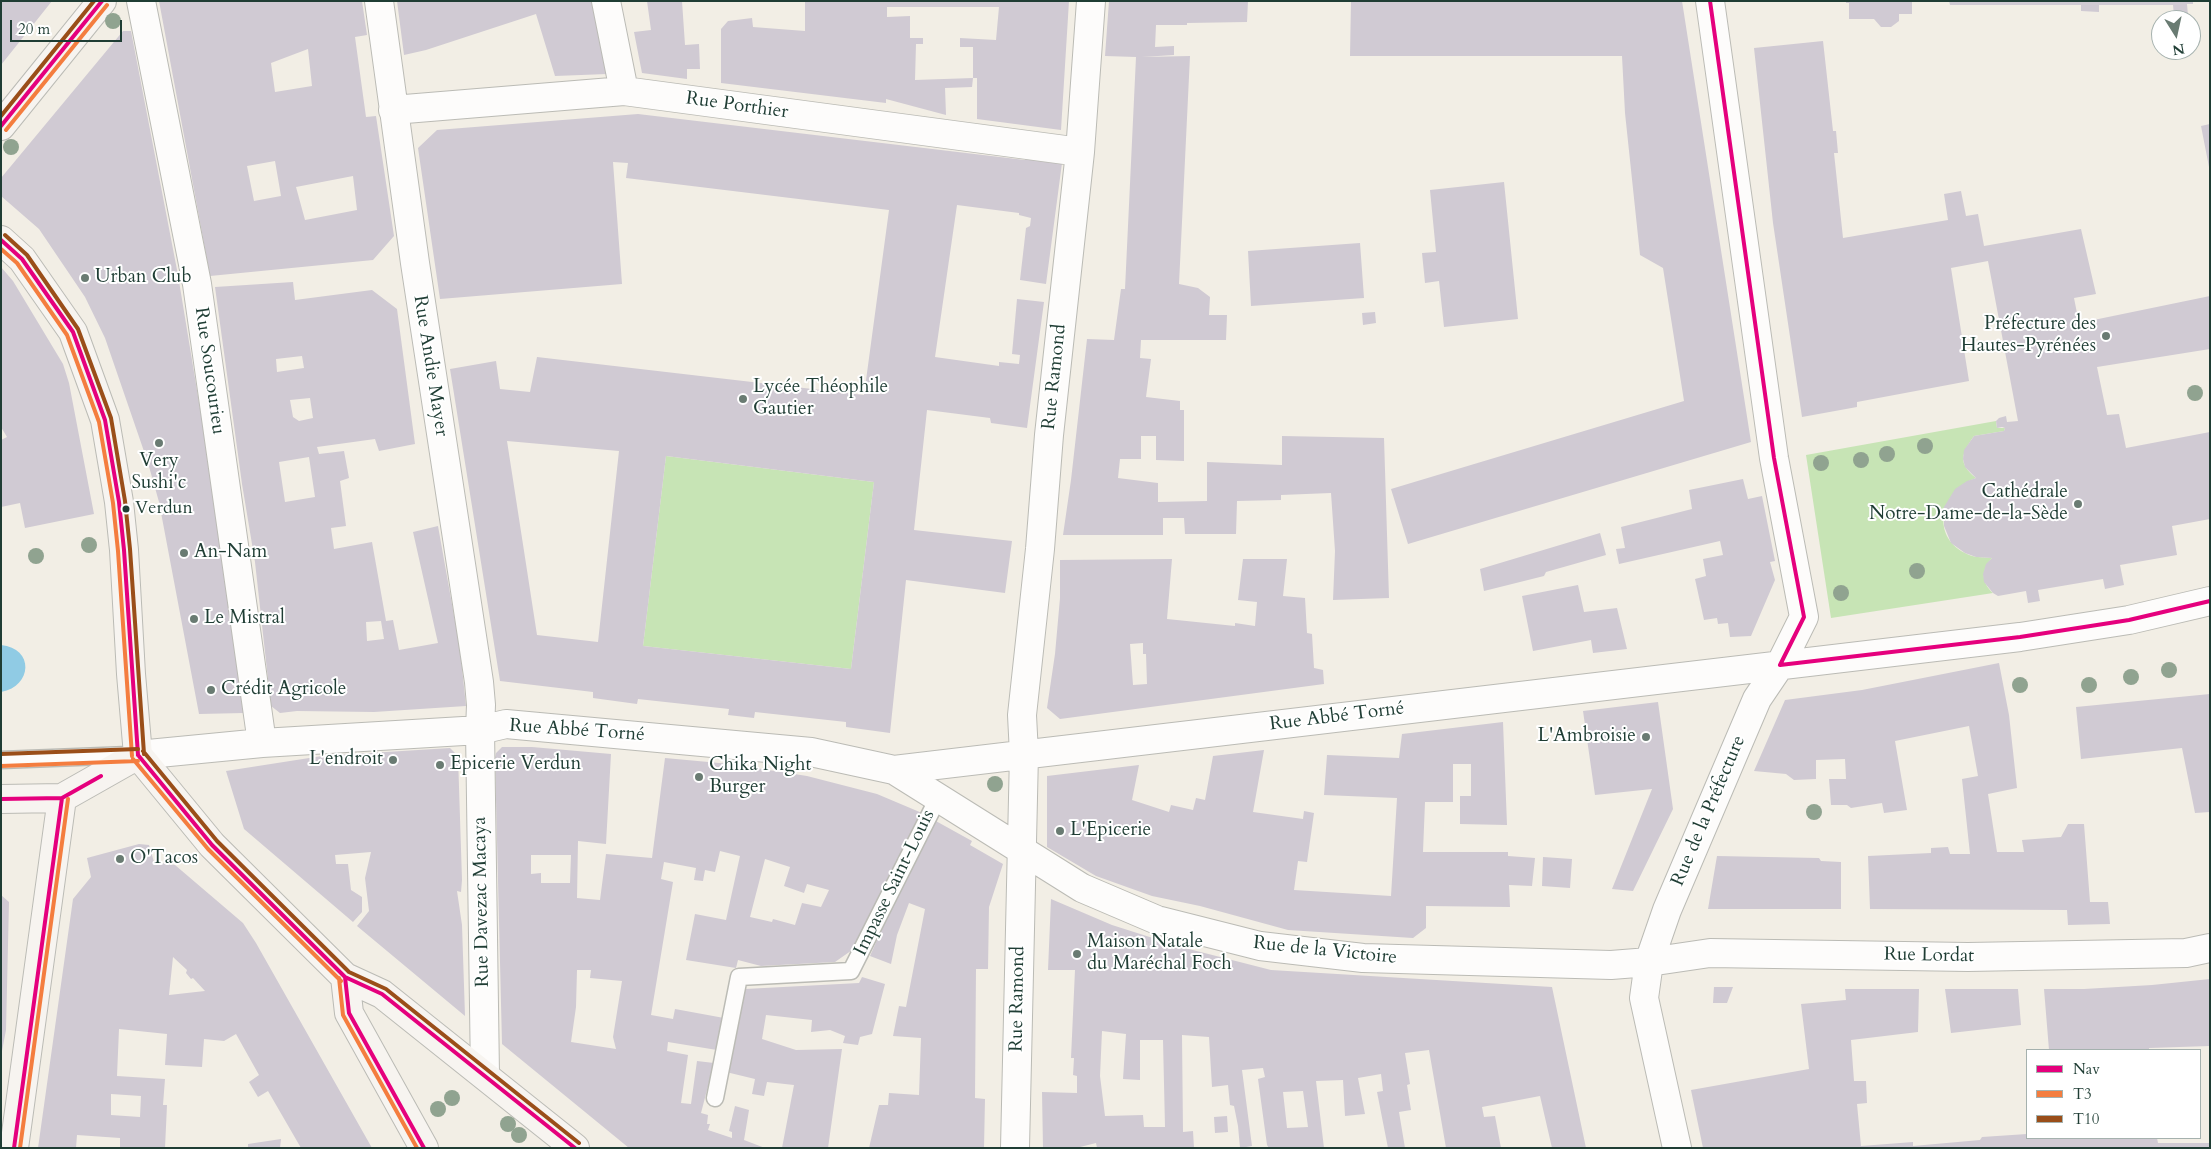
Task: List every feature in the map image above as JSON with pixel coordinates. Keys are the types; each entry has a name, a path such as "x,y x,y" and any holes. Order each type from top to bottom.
{"main road":[{"path":"1,126 102,1"},
{"path":"1,240 22,259 74,332 105,420 119,502 124,550 130,674 138,755 212,845 345,977 382,994 575,1148"},
{"path":"1,799 62,798 138,755"},
{"path":"14,1148 62,798"},
{"path":"345,977 349,1013 424,1148"}],"street":[{"name":"Rue Soucourieu","path":"141,1 197,284 262,743"},
{"name":"Rue Andie Mayer","path":"378,1 479,682 481,705 480,730"},
{"path":"606,1 624,91"},
{"name":"Rue Ramond","path":"1015,1148 1020,850 1024,754 1022,715 1040,549 1049,435 1080,152 1091,1"},
{"name":"Rue de la Préfecture","path":"1677,1148 1644,998 1649,962 1667,910 1757,699 1780,665 1804,617 1774,458 1710,1"},
{"name":"Rue Porthier","path":"393,110 624,91 1080,152"},
{"name":"Rue Abbé Torné","path":"138,755 262,743 480,730 506,724 679,738 811,752 894,770 2020,637 2129,620 2210,601"},
{"name":"Rue Davezac Macaya","path":"480,730 485,1075"},
{"name":"Rue Abbé Torné","path":"894,770 1020,850"},
{"name":"Rue de la Victoire","path":"1020,850 1082,888 1157,920 1260,946 1363,958 1602,965 1649,962"},
{"name":"Rue Lordat","path":"1649,962 1710,953 1968,957 2186,952 2210,948"}],"lane":[{"path":"1,760 138,755"},
{"name":"Impasse Saint-Louis","path":"715,1098 739,977 851,971 938,798"}],"green space":[{"path":"1996,421 1997,428 2005,428 2004,431 1974,436 1964,453 1963,458 1966,468 1976,478 1964,484 1955,492 1948,502 1944,513 1947,535 1954,545 1968,555 1992,558 1984,571 1984,576 1986,585 1993,593 1831,618 1806,455"},
{"path":"666,456 874,482 851,669 643,646"}],"water":[{"path":"1,645 12,648 19,653 24,660 25,667 24,675 19,683 1,692"}],"building":[{"path":"1,1 52,1 1,65"},
{"path":"159,1 362,1 367,35 355,37 366,117 376,116 394,236 373,260 210,276","holes":["308,49 312,86 275,92 271,63","275,161 281,196 254,201 247,166","353,176 357,210 305,220 296,187"]},
{"path":"397,1 592,1 607,74 555,76 536,14 426,50 404,55"},
{"path":"647,1 682,1 685,45 699,44 700,69 687,69 687,79 642,73 634,32 651,30"},
{"path":"805,1 1069,1 1061,130 977,119 977,78 973,78 972,87 945,88 946,115 886,99 886,103 721,83 721,29 728,21 752,18 753,27 805,31","holes":["887,7 999,7 996,40 960,38 960,47 973,47 973,78 915,80 916,44 923,44 923,38 910,38 910,16 887,17"]},
{"path":"1109,1 1248,1 1247,22 1156,25 1155,47 1174,46 1174,55 1142,57 1190,56 1179,284 1198,288 1210,297 1209,315 1227,315 1226,340 1141,340 1140,358 1151,359 1146,397 1180,401 1180,410 1184,410 1184,461 1156,460 1156,436 1141,436 1141,459 1120,459 1118,478 1158,483 1158,502 1207,501 1207,462 1282,465 1282,436 1384,438 1389,598 1333,600 1335,551 1331,493 1281,495 1281,500 1237,501 1236,534 1185,534 1184,518 1163,518 1163,535 1063,535 1087,339 1114,340 1121,289 1125,289 1136,57 1105,56"},
{"path":"1351,1 1682,1 1751,442 1408,544 1391,489 1684,401 1663,268 1640,255 1625,113 1622,56 1350,56"},
{"path":"1846,1 1912,1 1912,14 1899,14 1899,21 1891,27 1881,27 1874,19 1849,19 1849,3 1846,3"},
{"path":"1949,1 2193,1 2193,4 2187,4 2188,10 2173,10 2173,5 2099,5 2099,12 2081,11 2081,5 1950,5"},
{"path":"123,31 131,31 178,275 207,451 244,713 199,714 159,502 148,463 105,338 85,297 39,229 1,196 1,178"},
{"path":"1823,41 1833,131 1836,131 1838,153 1834,153 1843,238 1948,220 1944,194 1961,191 1966,216 1978,214 1984,246 2081,229 2096,294 2074,298 2079,323 2210,296 2210,349 2097,367 2107,415 2119,414 2126,448 2210,432 2210,519 2172,526 2177,555 2120,565 2124,585 2105,589 2103,579 2038,590 2040,601 2028,603 2026,591 1998,596 1993,593 1984,582 1983,574 1986,564 1992,558 1976,557 1965,553 1951,543 1944,526 1944,507 1955,489 1967,481 1976,478 1965,467 1963,459 1964,450 1974,436 2004,431 2005,428 1997,428 1996,421 1999,418 2006,416 2007,422 2018,421 1988,261 1951,268 1969,381 1857,402 1857,407 1802,417 1773,223 1754,48"},
{"path":"638,114 1062,163 1046,284 1020,280 1026,228 1030,226 1031,218 1019,215 1019,213 957,205 935,357 999,366 999,362 1019,364 1020,355 1012,354 1017,299 1044,302 1027,428 991,423 990,418 927,410 914,530 1012,541 1005,593 906,580 890,733 846,727 846,722 755,712 754,718 728,715 729,709 638,699 637,704 593,698 593,692 500,681 450,369 496,361 500,389 530,392 537,357 864,395 889,210 626,178 628,163 613,162 622,284 440,299 418,148 437,130","holes":["507,441 619,451 598,642 537,635","666,456 874,482 851,669 643,646"]},
{"path":"2210,124 2210,167 2209,167 2201,126"},
{"path":"1504,182 1518,319 1444,327 1439,281 1425,283 1422,253 1436,252 1430,190"},
{"path":"1360,243 1364,298 1251,306 1248,251"},
{"path":"1,267 13,281 63,364 69,383 94,514 25,528 20,503 1,507 1,440 7,437 1,427"},
{"path":"293,282 295,300 372,290 397,309 415,444 379,451 375,439 317,447 319,454 344,451 349,478 340,481 346,526 331,528 334,549 372,542 386,621 393,620 399,650 438,643 413,532 438,526 460,649 466,706 374,712 297,711 280,713 271,706 255,562 242,484 215,287","holes":["302,356 304,368 277,372 276,359","310,398 313,418 299,421 293,417 290,400","309,457 315,497 285,502 279,462","381,621 384,639 367,641 366,622"]},
{"path":"1375,312 1376,323 1363,325 1362,313"},
{"path":"1743,479 1748,499 1762,496 1775,561 1770,562 1775,580 1751,636 1730,637 1728,623 1718,624 1717,618 1704,620 1695,579 1706,576 1703,559 1723,555 1720,541 1619,564 1616,549 1625,548 1621,527 1692,509 1689,490"},
{"path":"1600,533 1606,555 1546,572 1544,576 1484,591 1480,569"},
{"path":"1172,559 1167,619 1235,626 1235,623 1255,626 1257,602 1238,600 1243,559 1287,559 1283,596 1305,598 1307,633 1312,634 1314,668 1323,670 1324,684 1060,719 1047,708 1055,654 1060,598 1060,560","holes":["1143,643 1143,654 1146,654 1147,684 1133,685 1130,644"]},
{"path":"1578,585 1584,612 1617,608 1627,649 1593,653 1591,640 1533,651 1522,596"},
{"path":"1999,663 2009,715 2017,788 1988,794 1997,852 2024,852 2022,840 2061,837 2068,824 2084,824 2090,902 2108,902 2110,924 2068,925 2067,910 1870,909 1868,856 1931,853 1931,848 1948,847 1950,854 1970,854 1962,779 1978,776 1969,726 1895,741 1907,810 1884,813 1882,803 1851,808 1847,805 1831,805 1829,779 1846,779 1845,759 1816,760 1816,779 1794,780 1786,774 1754,771 1785,700 1862,690"},
{"path":"2210,694 2210,812 2195,813 2182,748 2081,759 2076,707"},
{"path":"1658,702 1673,809 1633,891 1612,889 1652,789 1595,795 1583,711"},
{"path":"1503,722 1507,825 1460,824 1460,796 1471,796 1471,764 1453,764 1453,802 1425,802 1423,852 1508,852 1508,856 1535,858 1532,886 1509,885 1510,907 1426,906 1426,928 1413,938 1288,930 1200,906 1152,896 1096,876 1047,847 1047,776 1139,765 1132,800 1169,812 1171,805 1193,810 1196,798 1205,800 1213,756 1264,750 1253,812 1303,819 1304,811 1314,813 1307,862 1298,861 1294,890 1391,896 1397,798 1324,795 1327,755 1399,758 1402,734"},
{"path":"502,747 532,747 611,754 606,844 578,841 577,898 600,900 606,854 652,858 665,758 730,764 807,776 877,794 922,813 855,948 835,962 761,966 738,960 736,968 686,960 695,914 726,920 740,856 720,851 715,872 705,870 703,881 694,880 696,868 664,862 661,879 673,882 651,1015 673,1019 675,1009 724,1018 717,1050 668,1042 667,1051 688,1055 681,1103 691,1104 697,1061 714,1063 701,1113 708,1115 707,1124 710,1124 708,1130 732,1138 732,1132 729,1131 735,1106 749,1110 744,1140 765,1148 629,1148 502,1044 496,753","holes":["531,855 571,855 570,883 541,883 541,873 531,874","765,859 790,867 784,886 804,893 807,884 829,890 821,907 802,903 795,925 773,919 772,922 750,917","577,970 591,970 590,978 622,981 613,1037 616,1049 571,1042 576,1007"]},
{"path":"450,748 458,756 462,880 461,892 457,891 462,925 465,1016 357,926 369,911 365,878 371,852 335,855 336,864 348,864 351,890 362,897 362,912 353,922 244,829 226,771 322,756"},
{"path":"934,820 972,841 970,845 1003,864 989,907 988,969 976,969 975,1098 985,1099 984,1148 869,1148 879,1105 888,1105 889,1093 919,1095 921,1038 893,1036 899,1006 906,1007 925,909 909,903 897,935 891,964 870,956"},
{"path":"139,844 149,845 154,862 175,865 243,923 372,1148 301,1148 268,1091 258,1097 249,1082 259,1075 236,1034 224,1041 204,1039 202,1067 165,1065 167,1034 119,1029 117,1076 165,1079 163,1105 167,1105 165,1148 120,1148 120,1138 77,1135 76,1148 38,1148 73,899 91,877 87,858","holes":["173,957 187,970 186,973 191,979 193,978 205,991 169,995","111,1094 141,1096 140,1117 111,1115"]},
{"path":"1717,856 1819,858 1821,861 1841,862 1841,909 1708,909"},
{"path":"1543,857 1572,859 1570,888 1542,886"},
{"path":"1,895 9,902 6,1030 2,1051"},
{"path":"1051,899 1112,925 1181,947 1271,970 1552,987 1586,1148 1552,1148 1540,1096 1482,1107 1484,1117 1495,1116 1501,1148 1446,1148 1429,1050 1405,1053 1410,1084 1407,1085 1411,1110 1399,1112 1405,1148 1388,1148 1377,1092 1383,1091 1381,1074 1358,1078 1365,1114 1345,1116 1343,1080 1316,1081 1324,1148 1269,1148 1267,1145 1258,1079 1265,1077 1263,1068 1242,1070 1252,1146 1240,1148 1238,1126 1234,1106 1230,1105 1228,1085 1212,1087 1209,1037 1182,1035 1183,1132 1193,1131 1194,1148 1097,1148 1096,1143 1076,1148 1043,1148 1042,1092 1077,1093 1077,1076 1073,1075 1074,1058 1071,1058 1075,970 1048,970","holes":["1102,1031 1126,1034 1123,1079 1140,1080 1140,1040 1163,1040 1165,1127 1144,1127 1143,1115 1105,1116 1100,1076","1303,1091 1308,1127 1287,1128 1283,1092"]},
{"path":"862,977 885,984 872,1034 860,1037 858,1045 843,1043 845,1036 830,1030 811,1032 812,1020 766,1015 762,1039 796,1050 842,1049 828,1148 782,1148 794,1085 767,1082 764,1096 752,1094 755,1079 726,1072 745,989 859,983"},
{"path":"2210,979 2210,1046 2149,1049 2049,1049 2044,989 2152,985"},
{"path":"1714,987 1733,987 1727,1003 1713,1003"},
{"path":"1845,989 1919,989 1918,1032 1851,1040 1854,1081 1866,1081 1867,1103 1857,1104 1861,1146 1913,1142 1913,1146 1980,1140 1982,1137 2026,1134 2026,1139 2157,1139 2158,1143 2210,1143 2210,1148 1703,1148 1691,1090 1809,1069 1801,1004 1846,1000"},
{"path":"1945,989 2018,989 2021,1025 1951,1033"},
{"path":"1227,1116 1228,1132 1215,1133 1214,1117"},
{"path":"281,1139 280,1148 248,1148 248,1144"}],"transit line":[{"name":"T10","path":"1,116 94,1"},
{"name":"Nav","path":"1,126 102,1"},
{"name":"Nav","path":"1710,1 1774,458 1804,617 1780,665"},
{"name":"T3","path":"6,130 107,5"},
{"name":"T10","path":"5,235 27,255 78,329 111,418 125,501 130,549 144,754"},
{"name":"Nav","path":"1,240 22,259 73,332 105,420 119,502 124,550 138,755"},
{"name":"T3","path":"1,249 17,263 67,335 99,422 113,503 118,551 132,756"},
{"name":"Nav","path":"1780,665 2020,637 2129,620 2210,601"},
{"name":"T10","path":"1,754 138,749"},
{"name":"T10","path":"143,751 217,841 349,972 386,989 579,1143"},
{"name":"Nav","path":"138,755 212,845 345,977 382,994 575,1148"},
{"name":"T3","path":"133,759 208,849 341,981"},
{"name":"T3","path":"1,766 138,761"},
{"name":"Nav","path":"1,799 62,798 101,776"},
{"name":"Nav","path":"14,1148 62,798"},
{"name":"T3","path":"20,1148 68,799"},
{"name":"Nav","path":"345,977 349,1013 424,1148"},
{"name":"T3","path":"339,978 343,1015 417,1148"}],"place":[{"name":"Urban Club","path":"85,278"},
{"name":"Préfecture des Hautes-Pyrénées","path":"2106,336"},
{"name":"Lycée Théophile Gautier","path":"743,399"},
{"name":"Very Sushi'c","path":"159,443"},
{"name":"Cathédrale Notre-Dame-de-la-Sède","path":"2078,504"},
{"name":"Verdun","path":"126,509"},
{"name":"An-Nam","path":"184,553"},
{"name":"Le Mistral","path":"194,619"},
{"name":"Crédit Agricole","path":"211,690"},
{"name":"L'Ambroisie","path":"1646,737"},
{"name":"L'endroit","path":"393,760"},
{"name":"Epicerie Verdun","path":"440,765"},
{"name":"Chika Night Burger","path":"699,777"},
{"name":"L'Epicerie","path":"1060,831"},
{"name":"O'Tacos","path":"120,859"},
{"name":"Maison Natale du Maréchal Foch","path":"1077,954"}]}
